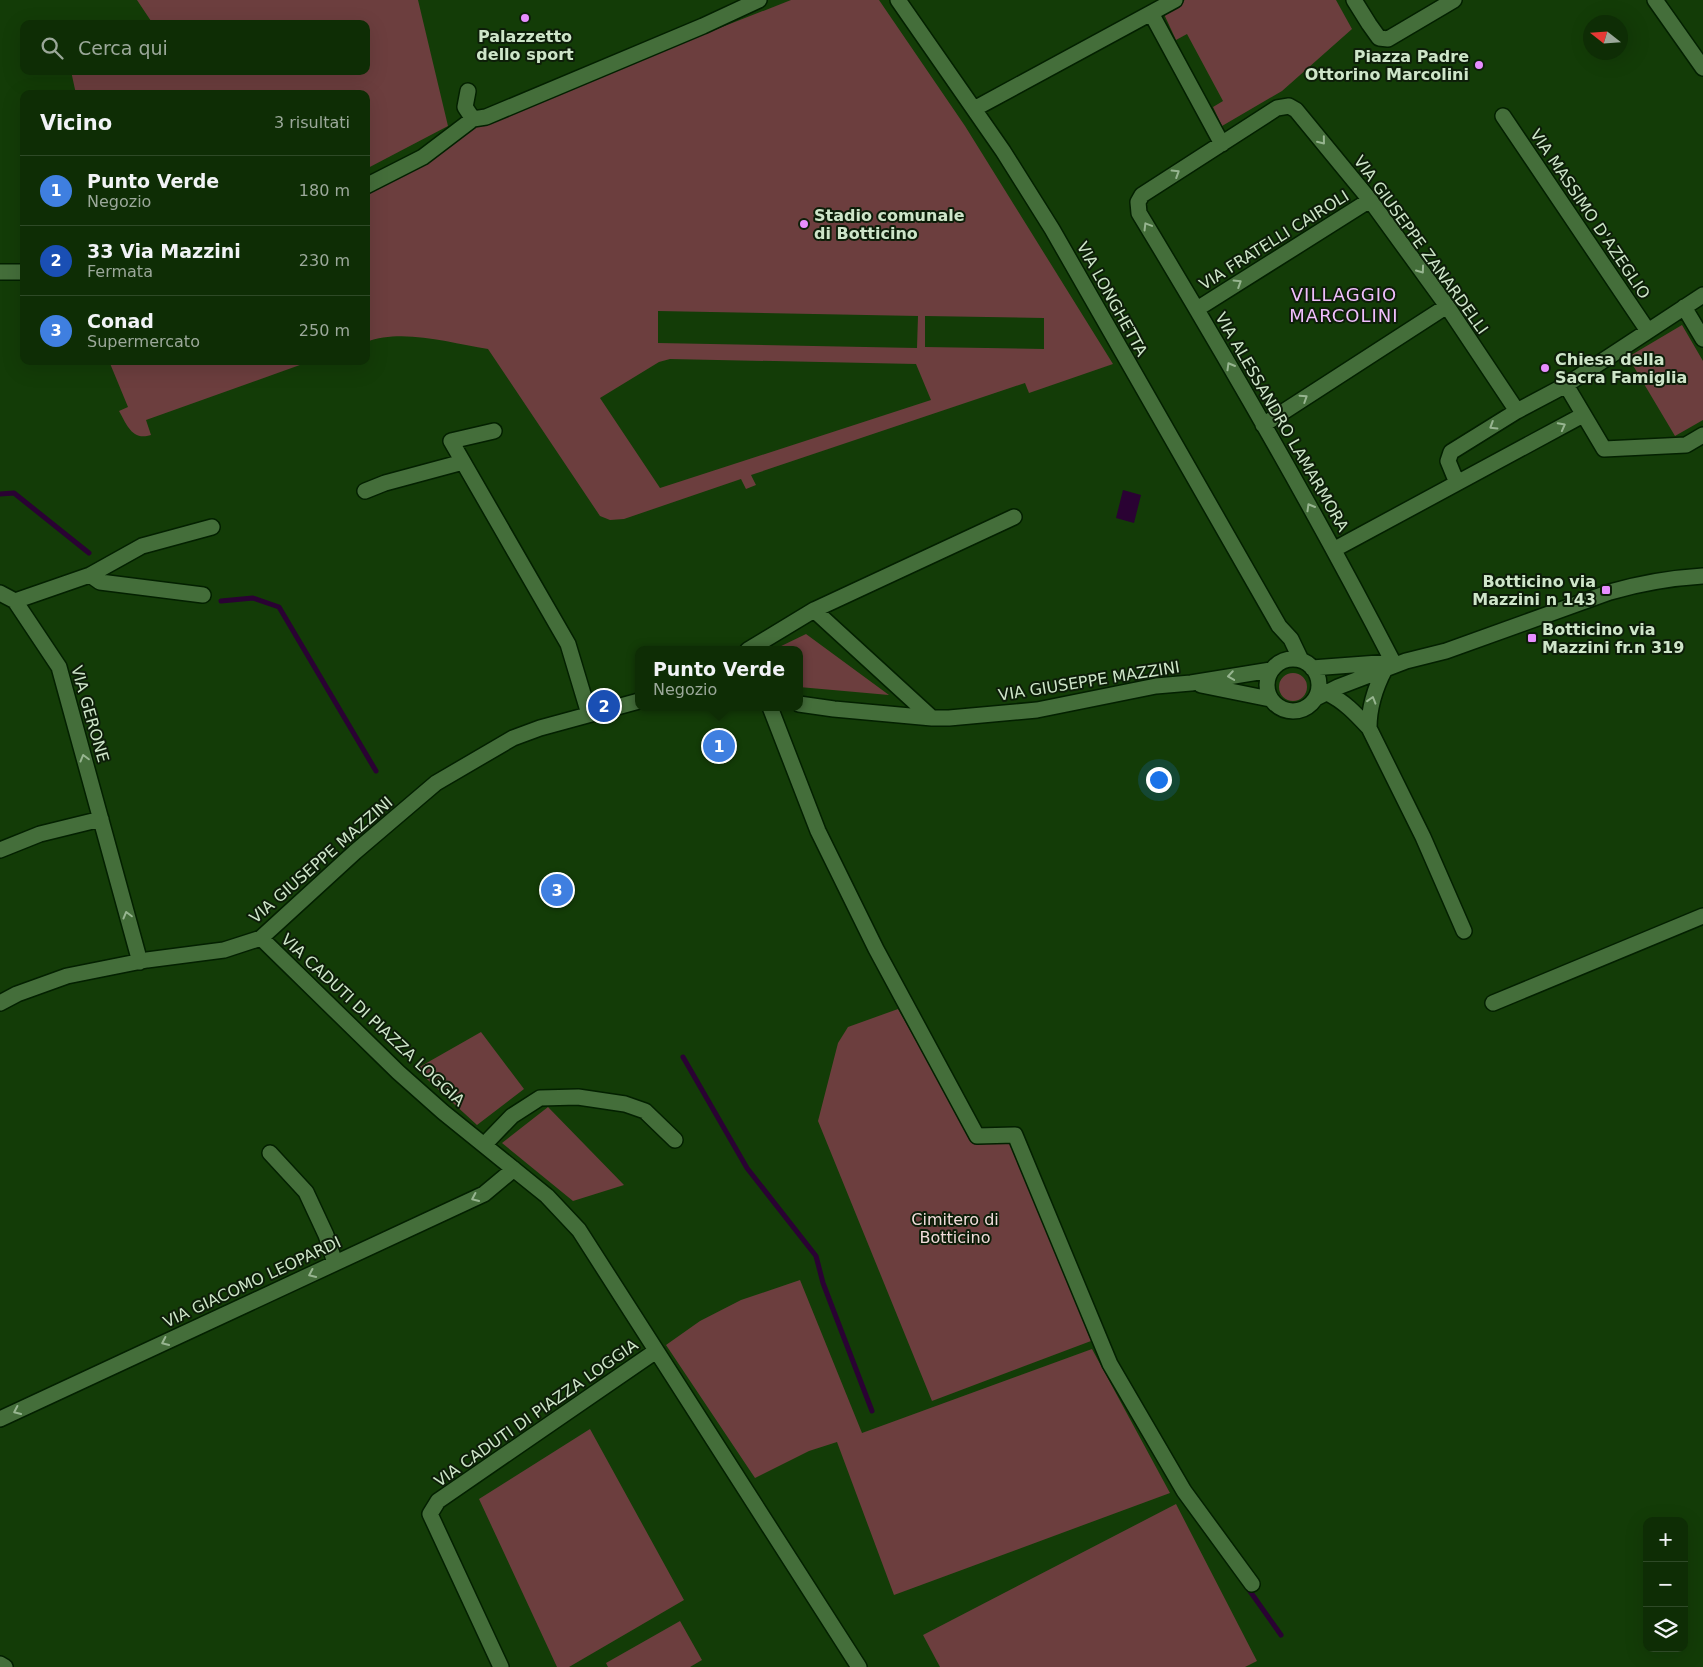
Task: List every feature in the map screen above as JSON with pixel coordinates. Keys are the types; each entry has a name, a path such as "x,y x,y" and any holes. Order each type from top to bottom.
{"street":[{"path":"370,184 423,157 473,119 486,117 703,26 759,0"},
{"name":"VIA LONGHETTA","path":"898,0 974,109 1052,229 1279,626 1291,639 1307,664"},
{"path":"974,109 1175,0"},
{"path":"1354,0 1379,38 1388,39 1454,0"},
{"path":"1655,0 1703,68"},
{"path":"1152,13 1222,144"},
{"path":"468,91 465,107 473,119"},
{"name":"VIA GIUSEPPE ZANARDELLI","path":"1222,144 1277,108 1289,106 1296,110 1370,200 1447,306 1517,411"},
{"name":"VIA MASSIMO D'AZEGLIO","path":"1503,116 1648,331"},
{"name":"VIA ALESSANDRO LAMARMORA","path":"1222,144 1142,195 1138,202 1139,213 1264,425 1334,549 1395,664"},
{"name":"VIA FRATELLI CAIROLI","path":"1197,309 1370,200"},
{"path":"0,272 20,272"},
{"path":"1457,483 1448,461 1451,452 1517,411 1566,385 1703,295"},
{"path":"1264,425 1447,306"},
{"path":"1684,307 1703,339"},
{"path":"1566,385 1604,449 1686,445 1703,436"},
{"path":"1334,549 1583,415"},
{"path":"494,431 451,442 568,644 589,714"},
{"path":"365,491 385,483 463,462"},
{"path":"755,646 814,610 1014,517"},
{"path":"15,601 90,575 142,546 212,527"},
{"path":"90,575 100,582 203,594"},
{"name":"VIA GIUSEPPE MAZZINI","path":"1191,683 1270,699 1277,707 1288,712 1300,711 1321,695 1395,664 1446,651 1633,586 1670,578 1703,576"},
{"name":"VIA GERONE","path":"0,592 15,601 59,667 140,962"},
{"path":"814,610 932,718"},
{"name":"VIA LONGHETTA","path":"1275,666 1283,647 1279,626"},
{"name":"VIA GIUSEPPE MAZZINI","path":"803,705 932,718 1037,710 1156,686 1191,683 1275,666 1290,659 1307,664 1395,664"},
{"path":"1307,664 1318,678 1318,690 1321,695 1338,698 1369,728 1423,837 1464,931"},
{"path":"1369,728 1369,712 1378,681 1395,664"},
{"path":"1270,699 1266,690 1267,679 1275,666"},
{"name":"VIA GIUSEPPE MAZZINI","path":"0,1003 17,994 67,976 140,962 224,950 261,938 354,852 436,783 513,738 540,728 635,702"},
{"path":"772,711 818,831 876,950 951,1089 977,1136 1015,1135 1110,1364 1184,1491 1252,1584"},
{"path":"0,850 40,834 101,819"},
{"path":"1494,1002 1703,916"},
{"name":"VIA CADUTI DI PIAZZA LOGGIA","path":"261,938 398,1072 443,1112 547,1196 579,1230 859,1667"},
{"path":"484,1145 512,1116 540,1098 578,1097 625,1104 646,1111 675,1140"},
{"path":"270,1153 306,1192 326,1235 335,1263"},
{"name":"VIA GIACOMO LEOPARDI","path":"0,1419 484,1194 514,1169"},
{"name":"VIA CADUTI DI PIAZZA LOGGIA","path":"501,1667 430,1514 438,1501 656,1351"},
{"path":"0,1664 4,1667"}],"green space":[{"path":"137,0 418,0 448,126 370,167 370,90 75,90 72,75 370,75 370,20 150,20"},
{"path":"791,0 879,0 965,126 1113,364 1029,393 1025,383 751,475 756,485 746,489 741,479 624,519 610,520 600,516 488,349 411,336 395,336 370,341 370,190 475,124","holes":["658,311 918,316 917,348 658,343","925,316 1044,318 1044,349 925,347","670,359 916,364 931,400 660,488 600,398 659,362"]},
{"path":"1185,0 1336,0 1352,29 1282,91 1222,126 1213,107 1223,101 1187,34 1176,40 1163,12"},
{"path":"1682,325 1703,361 1703,420 1675,436 1628,357"},
{"path":"111,365 300,365 146,420 151,435 139,436 131,431 119,411 128,407"},
{"path":"806,634 889,695 803,687 803,646 781,646"},
{"path":"1293,673 1303,677 1307,687 1303,697 1293,701 1283,697 1279,687 1283,677"},
{"name":"Cimitero di Botticino","path":"898,1009 972,1140 1014,1140 1091,1341 932,1401 818,1121 838,1043 848,1027"},
{"path":"481,1032 524,1089 477,1125 416,1069"},
{"path":"548,1107 624,1185 573,1201 502,1143"},
{"path":"800,1280 862,1433 1092,1349 1170,1493 894,1595 837,1442 809,1451 755,1478 666,1345 700,1321 741,1300"},
{"path":"590,1429 684,1600 569,1667 557,1667 479,1499"},
{"path":"1176,1504 1257,1661 1245,1667 940,1667 923,1635"},
{"path":"680,1621 702,1660 690,1667 608,1667 606,1663"}],"shaded area":[{"path":"1123,490 1141,495 1134,523 1116,518"}],"waterway":[{"path":"0,494 14,493 89,553"},
{"path":"221,601 253,598 279,607 376,771"},
{"path":"683,1057 747,1168 816,1256 823,1283 872,1411"},
{"path":"1247,1587 1281,1635"}],"place":[{"name":"Palazzetto dello sport","path":"525,18"},
{"name":"Piazza Padre Ottorino Marcolini","path":"1479,65"},
{"name":"Stadio comunale di Botticino","path":"804,224"},
{"name":"Chiesa della Sacra Famiglia","path":"1545,368"},
{"name":"Botticino via Mazzini n 143","path":"1606,590"},
{"name":"Botticino via Mazzini fr.n 319","path":"1532,638"},
{"name":"33 Via Mazzini","path":"604,706"},
{"name":"Punto Verde","path":"719,746"},
{"name":"Conad","path":"557,890"}],"district":[{"name":"VILLAGGIO MARCOLINI","path":"1344,304"}]}
